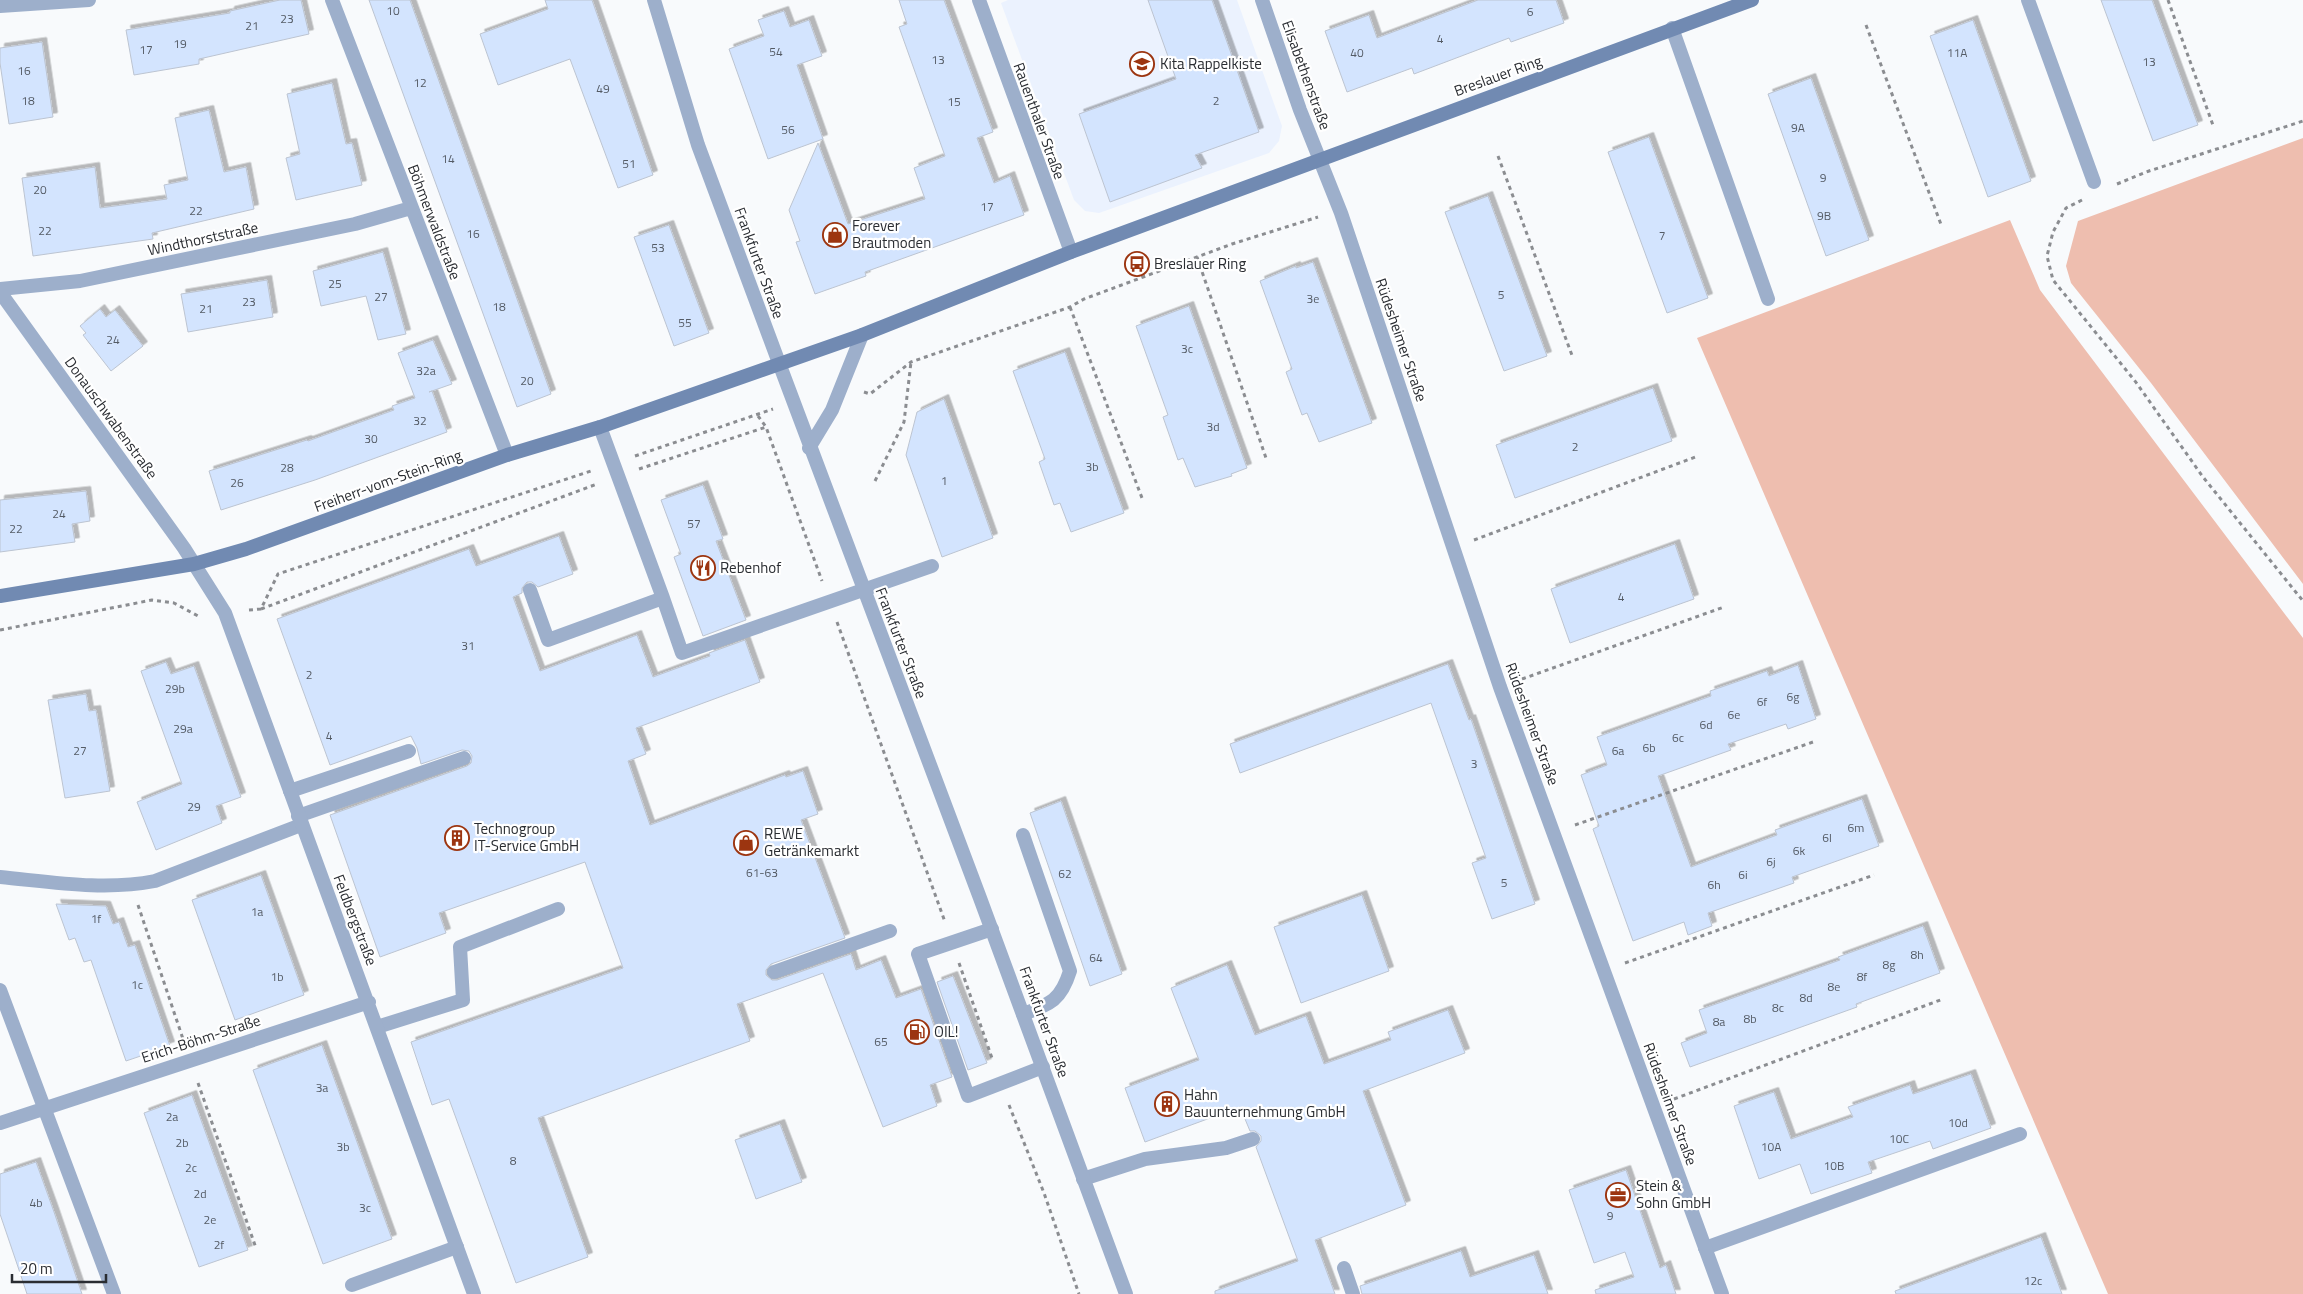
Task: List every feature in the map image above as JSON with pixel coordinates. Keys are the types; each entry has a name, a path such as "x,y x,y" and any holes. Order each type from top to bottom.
{"main road":[{"name":"Breslauer Ring","path":"778,363 862,335 1071,252 1320,161 1672,28 1752,0"},
{"name":"Freiherr-vom-Stein-Ring","path":"0,596 194,564 326,521 507,455 600,427 778,363"}],"street":[{"path":"0,6 89,0"},
{"name":"Böhmerwaldstraße","path":"332,0 507,455"},
{"name":"Frankfurter Straße","path":"654,0 698,145 809,448 992,929 1126,1294"},
{"name":"Rauenthaler Straße","path":"979,0 1071,252"},
{"name":"Elisabethenstraße","path":"1262,0 1320,161"},
{"path":"2028,0 2093,188"},
{"path":"1672,28 1768,299"},
{"name":"Rüdesheimer Straße","path":"1320,161 1341,213 1500,687 1722,1294"},
{"name":"Windthorststraße","path":"0,290 80,281 356,224 411,208"},
{"name":"Donauschwabenstraße","path":"0,290 194,564"},
{"path":"809,448 832,410 862,335"},
{"path":"600,427 617,469 682,653 932,566"},
{"name":"Feldbergstraße","path":"194,564 225,613 300,821 369,1002 474,1294"},
{"path":"530,590 548,640 663,598"},
{"path":"290,791 408,751"},
{"path":"0,877 103,886 131,886 155,881 300,821 464,758"},
{"path":"1023,835 1070,971 1065,987 1057,999 1047,1006 1023,1014"},
{"path":"377,1027 463,1000 460,947 558,909"},
{"path":"992,929 918,954 968,1096 1043,1067"},
{"path":"774,972 890,931"},
{"path":"0,990 114,1294"},
{"name":"Erich-Böhm-Straße","path":"0,1123 369,1002"},
{"path":"1705,1248 2020,1134"},
{"path":"1083,1179 1145,1159 1226,1148 1253,1139"},
{"path":"352,1285 457,1246"},
{"path":"1344,1268 1353,1294"}],"path":[{"path":"2168,0 2214,128"},
{"path":"1866,25 1942,227"},
{"path":"2116,185 2149,171 2303,121"},
{"path":"1498,156 1573,358"},
{"path":"2093,188 2066,208 2053,232 2047,256 2053,280 2134,381 2202,477 2303,601"},
{"path":"870,394 911,362 1070,307 1084,299 1196,257 1308,218 1341,213"},
{"path":"1196,257 1266,458"},
{"path":"1070,307 1142,498"},
{"path":"875,481 904,422 908,403 911,362"},
{"path":"246,611 261,609 748,416 758,416 774,408"},
{"path":"758,416 766,427 952,942 1000,1084 1044,1194 1079,1294"},
{"path":"261,609 278,574 617,469 766,427"},
{"path":"1454,548 1698,456"},
{"path":"0,630 152,600 174,603 200,617"},
{"path":"1500,687 1724,607"},
{"path":"1554,833 1813,742"},
{"path":"1604,971 1874,875"},
{"path":"1654,1107 1943,999"}],"shaded area":[{"name":"Kita Rappelkiste","path":"1008,0 1237,0 1282,126 1279,141 1269,153 1099,213 1085,211 1074,200 1001,3"},
{"path":"2303,138 2303,584 2151,383 2071,283 2066,266 2078,221"},
{"path":"2010,220 2040,290 2303,638 2303,1294 2108,1294 1697,338"}],"building":[{"path":"280,0 301,0 309,34 199,59 199,64 134,75 126,30 230,13 230,11"},
{"path":"369,0 410,0 551,394 517,407"},
{"path":"545,0 592,0 653,175 618,188 570,59 498,85 480,34 548,9"},
{"path":"899,0 944,0 993,132 977,138 994,183 1010,176 1024,215 865,272 866,276 815,294 796,242 800,241 789,210 818,143 848,224 925,199 914,168 945,156 899,27 907,24"},
{"path":"1148,0 1212,0 1259,132 1195,155 1202,168 1110,202 1079,114 1176,79"},
{"path":"1478,0 1556,0 1564,23 1511,42 1509,38 1414,74 1412,68 1347,92 1325,31 1369,15 1377,38"},
{"path":"2101,0 2152,0 2198,125 2153,141"},
{"path":"784,11 790,27 809,20 822,56 797,65 823,139 768,159 729,49 764,36 758,20"},
{"path":"1973,20 2031,181 1988,197 1930,36"},
{"path":"42,42 53,117 9,124 0,63 0,48"},
{"path":"1811,78 1869,240 1826,256 1768,94"},
{"path":"332,83 346,144 352,143 362,185 296,200 286,158 300,154 287,94"},
{"path":"209,110 224,172 246,167 254,209 152,233 153,239 33,256 22,178 95,167 100,208 167,199 164,185 188,180 175,118"},
{"path":"1649,137 1708,298 1667,313 1608,152"},
{"path":"1488,196 1547,356 1504,371 1445,212"},
{"path":"669,225 709,333 674,346 634,237"},
{"path":"383,252 406,334 378,340 366,296 321,306 313,271"},
{"path":"1313,262 1372,423 1319,442 1307,413 1302,415 1286,372 1292,369 1260,281 1296,266 1296,268"},
{"path":"267,280 273,317 188,332 181,294"},
{"path":"1189,306 1247,468 1231,474 1232,476 1195,487 1183,458 1178,460 1163,417 1168,415 1136,326"},
{"path":"100,309 106,317 115,310 143,346 111,371 83,335 86,333 80,326"},
{"path":"433,340 452,384 429,392 432,391 447,432 315,480 221,510 209,471 308,441 394,410 392,406 415,398 398,353"},
{"path":"1065,352 1124,513 1071,532 1060,503 1054,505 1039,462 1045,459 1013,371"},
{"path":"1653,388 1672,441 1515,498 1496,445"},
{"path":"944,399 993,538 942,557 906,455 917,412"},
{"path":"703,485 723,539 716,541 746,620 703,636 674,557 681,554 661,500"},
{"path":"86,491 90,521 72,524 75,542 0,552 0,500"},
{"path":"559,536 573,574 538,587 532,582 527,582 522,588 522,593 513,597 540,671 637,635 653,677 710,656 709,653 745,640 760,682 636,728 646,754 628,761 650,825 785,775 786,777 803,771 818,814 801,820 845,938 771,964 766,970 766,975 772,980 777,980 851,954 856,970 881,960 896,998 921,989 952,1077 930,1085 937,1106 883,1127 823,973 737,1004 750,1041 538,1118 588,1257 516,1283 449,1099 432,1105 411,1042 623,968 585,862 439,913 446,933 380,957 330,815 467,766 471,763 472,756 469,751 462,750 421,764 417,748 411,736 330,765 277,619 469,549 476,566"},
{"path":"1675,544 1694,599 1570,643 1551,589"},
{"path":"166,662 171,674 194,666 241,797 216,806 222,823 156,850 137,802 182,784 141,671"},
{"path":"1448,664 1469,720 1471,719 1535,904 1492,919 1472,863 1486,858 1431,703 1240,773 1230,744"},
{"path":"1798,665 1816,719 1788,729 1786,724 1728,744 1731,750 1658,776 1691,867 1777,835 1775,830 1862,799 1879,846 1792,877 1794,883 1708,913 1712,926 1688,935 1684,922 1633,941 1593,829 1599,826 1581,775 1607,765 1597,737 1711,696 1710,691 1767,671 1769,676"},
{"path":"86,694 89,711 96,710 110,791 65,798 48,700"},
{"path":"1061,801 1122,974 1090,986 1030,813"},
{"path":"261,875 304,995 235,1020 192,900"},
{"path":"1362,895 1389,971 1301,1003 1274,927"},
{"path":"56,904 106,906 113,924 119,922 128,947 135,945 170,1046 126,1061 91,960 84,962 75,938 69,940"},
{"path":"1923,926 1940,973 1856,1004 1857,1007 1690,1067 1681,1043 1707,1033 1699,1010 1840,960 1838,957"},
{"path":"1227,965 1255,1035 1306,1016 1324,1064 1391,1040 1388,1032 1448,1010 1465,1053 1363,1091 1406,1205 1315,1240 1335,1294 1215,1294 1215,1291 1298,1261 1256,1147 1261,1141 1261,1136 1255,1131 1250,1131 1240,1107 1145,1142 1125,1088 1199,1060 1171,988"},
{"path":"953,976 987,1063 968,1070 937,982"},
{"path":"322,1045 392,1239 323,1264 253,1070"},
{"path":"1971,1074 1991,1128 1933,1149 1930,1141 1868,1162 1872,1173 1811,1194 1800,1164 1759,1179 1734,1106 1774,1092 1791,1139 1853,1117 1848,1107 1910,1085 1913,1094"},
{"path":"192,1095 248,1250 199,1267 144,1113"},
{"path":"780,1124 802,1182 756,1199 735,1140"},
{"path":"36,1162 82,1294 27,1294 0,1214 0,1174"},
{"path":"1626,1170 1660,1268 1666,1265 1676,1294 1596,1294 1595,1290 1634,1277 1625,1252 1594,1263 1569,1190"},
{"path":"2041,1237 2062,1294 1896,1294 1895,1291"},
{"path":"1461,1251 1470,1277 1534,1255 1548,1294 1362,1294 1360,1286"}],"place":[{"name":"Kita Rappelkiste","path":"1142,64"},
{"name":"Forever Brautmoden","path":"835,235"},
{"name":"Breslauer Ring","path":"1137,264"},
{"name":"Rebenhof","path":"703,568"},
{"name":"Technogroup IT-Service GmbH","path":"457,838"},
{"name":"REWE Getränkemarkt","path":"746,843"},
{"name":"OIL!","path":"917,1032"},
{"name":"Hahn Bauunternehmung GmbH","path":"1167,1104"},
{"name":"Stein & Sohn GmbH","path":"1618,1195"}]}
